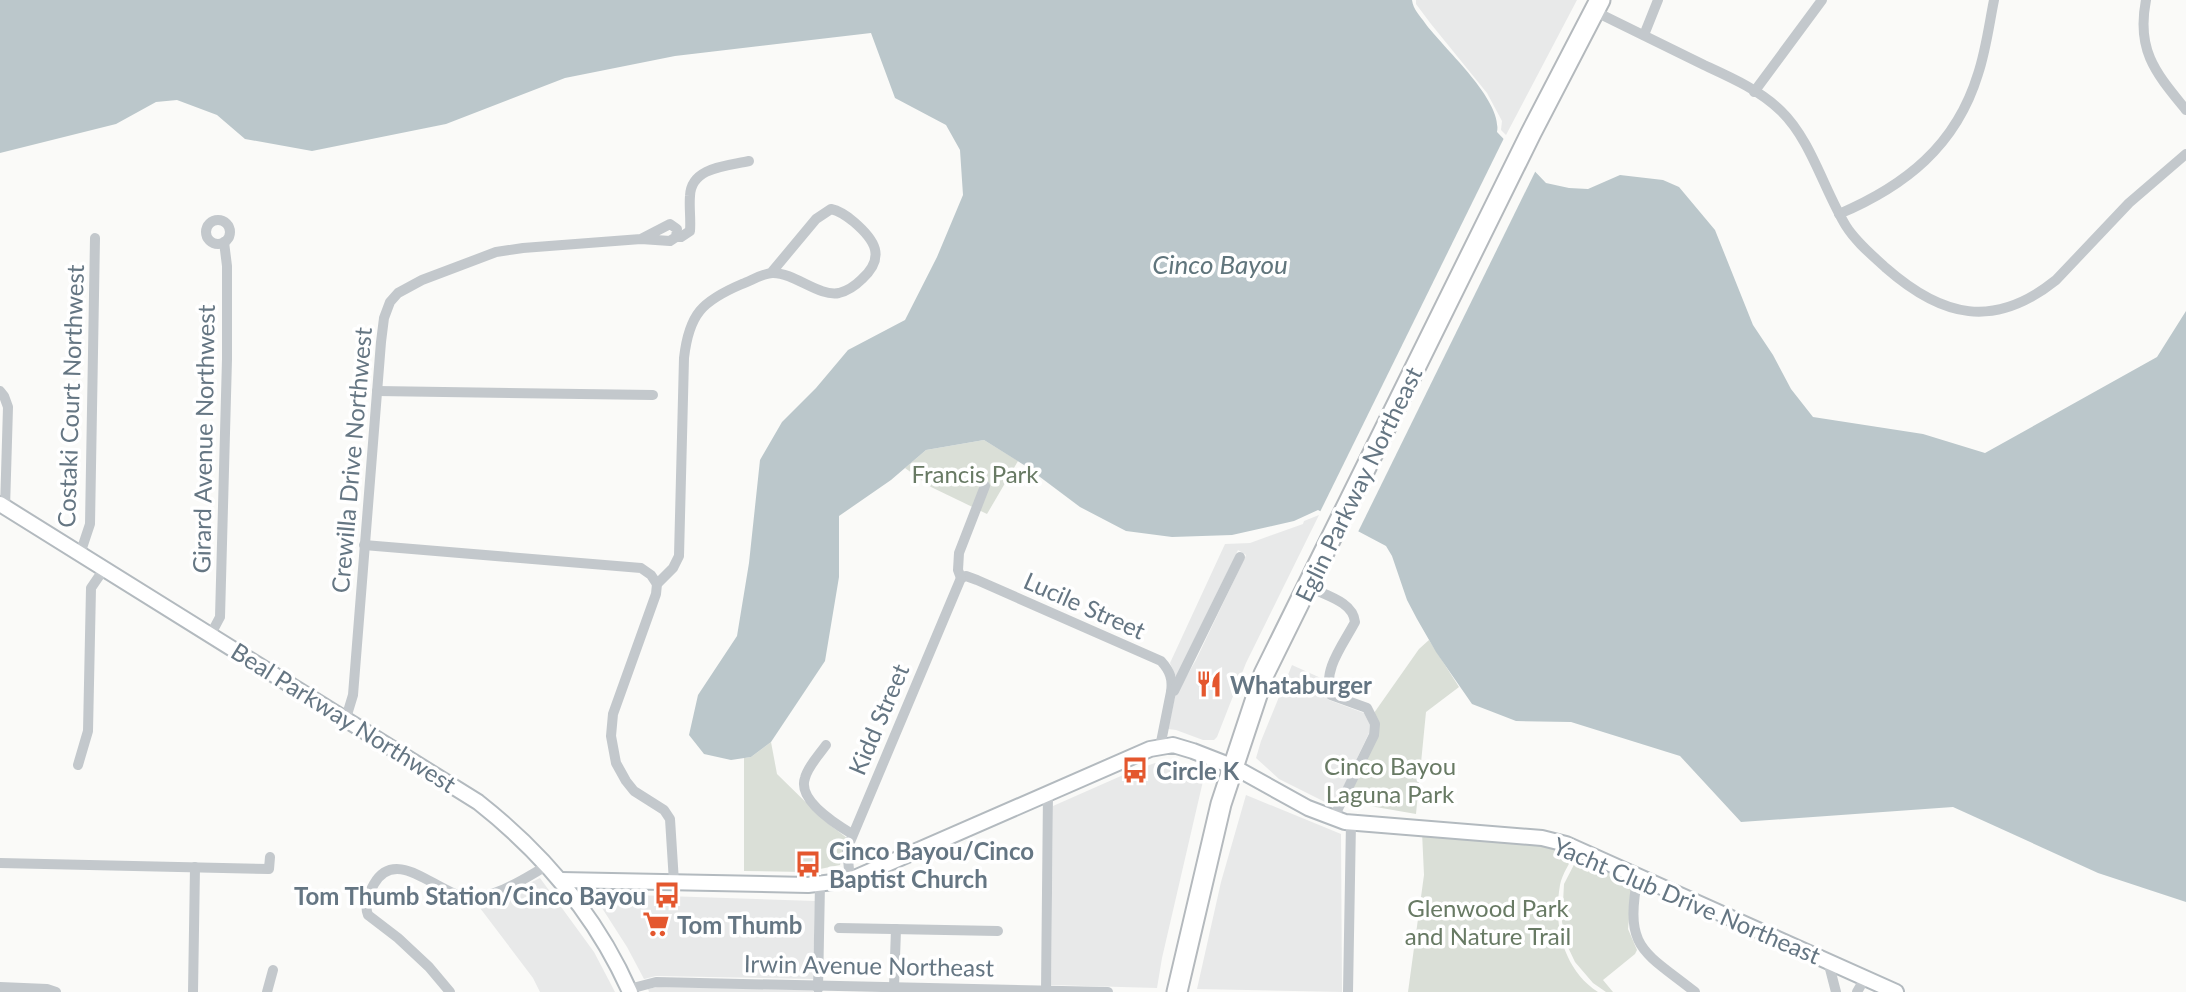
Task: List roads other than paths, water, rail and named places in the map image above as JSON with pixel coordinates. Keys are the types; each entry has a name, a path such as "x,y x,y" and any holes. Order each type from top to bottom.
{"highway":[{"name":"Eglin Parkway Northeast","path":"1177,992 1221,804 1264,674 1597,5"}],"main road":[{"name":"Beal Parkway Northwest","path":"3,506 478,802 506,824 561,880 602,938 629,990"},
{"name":"Yacht Club Drive Northeast","path":"1160,747 1173,745 1234,767 1308,808 1333,818 1350,822 1542,838 1574,846 1896,992"},
{"path":"561,880 820,884 850,880 1150,749 1160,747"}],"street":[{"path":"1644,35 1658,0"},
{"path":"1754,92 1822,0"},
{"path":"1839,215 1874,200 1900,183 1942,143 1972,92 1982,61 1994,0"},
{"path":"2146,0 2143,27 2149,58 2160,78 2186,110"},
{"path":"1597,5 1644,35 1768,99 1790,120 1839,215 1857,241 1917,294 1934,303 1960,310 1997,310 2029,300 2056,280 2129,203 2186,154"},
{"name":"Crewilla Drive Northwest","path":"346,718 353,695 377,391 384,318 390,302 405,288 484,256 508,250 641,239 670,241 681,237 690,231 690,196 694,182 708,171 749,161"},
{"path":"674,882 670,819 664,810 625,782 616,763 611,736 613,714 656,594 657,584 673,568 679,556 684,358 688,331 694,317 707,303 729,290 771,273 816,219 831,209 839,211 861,228 876,251 876,259 868,273 851,288 839,293 820,290 796,278 771,273"},
{"name":"Costaki Court Northwest","path":"80,554 90,524 95,239"},
{"name":"Girard Avenue Northwest","path":"211,634 220,617 227,346 227,266 224,242"},
{"path":"0,391 8,407 3,506"},
{"path":"377,391 653,395"},
{"name":"Kidd Street","path":"850,880 847,831 961,578 957,560 985,486"},
{"path":"364,545 641,568 651,575 657,584"},
{"path":"1160,747 1171,692 1192,658 1240,556"},
{"path":"78,765 88,731 91,588 104,569"},
{"name":"Lucile Street","path":"961,578 966,576 977,580 1161,661 1169,669 1171,692"},
{"path":"1307,586 1349,607 1354,614 1355,622 1329,672 1327,683 1331,695 1367,708 1375,723 1374,735 1333,818"},
{"path":"826,745 807,773 803,785 822,813 847,831"},
{"path":"1046,990 1048,793"},
{"path":"1348,992 1350,822"},
{"path":"0,863 269,869 270,857"},
{"path":"450,992 429,967 368,915 366,901 377,879 391,870 401,869 410,871 454,895 479,897 517,882 548,865"},
{"path":"193,992 195,867"},
{"path":"1638,876 1633,909 1635,937 1648,954 1695,992"},
{"path":"818,988 820,884"},
{"path":"839,928 998,931"},
{"path":"894,987 896,929"},
{"path":"1828,961 1836,992"},
{"path":"267,992 273,970"},
{"path":"1857,992 1865,978"},
{"name":"Irwin Avenue Northeast","path":"629,990 656,982 818,988 1108,992"},
{"path":"0,988 47,989 56,992"}],"water":[{"name":"Cinco Bayou","path":"0,0 1412,0 1425,23 1482,90 1496,119 1497,132 1546,183 1588,189 1620,175 1663,180 1679,187 1715,230 1753,325 1791,389 1813,417 1923,434 1985,453 2157,357 2186,311 2186,902 2098,873 1953,807 1741,822 1680,756 1571,722 1516,721 1472,704 1417,619 1386,546 1318,510 1294,521 1232,535 1172,537 1126,531 1080,507 1024,465 984,440 926,450 891,480 839,516 839,577 825,661 771,742 751,757 731,760 704,754 689,735 698,695 737,636 749,563 760,460 782,422 848,350 905,320 937,257 963,195 960,150 946,125 895,98 871,33 675,56 565,78 446,124 312,151 245,139 217,115 177,100 156,102 116,124 0,153"}],"place":[{"name":"Whataburger","path":"1209,684"},
{"name":"Circle K","path":"1135,770"},
{"name":"Cinco Bayou/Cinco Baptist Church","path":"808,864"},
{"name":"Tom Thumb Station/Cinco Bayou","path":"667,895"},
{"name":"Tom Thumb","path":"656,924"}],"park label":[{"name":"Francis Park","path":"975,473"},
{"name":"Cinco Bayou Laguna Park","path":"1390,779"},
{"name":"Glenwood Park and Nature Trail","path":"1488,921"}]}
